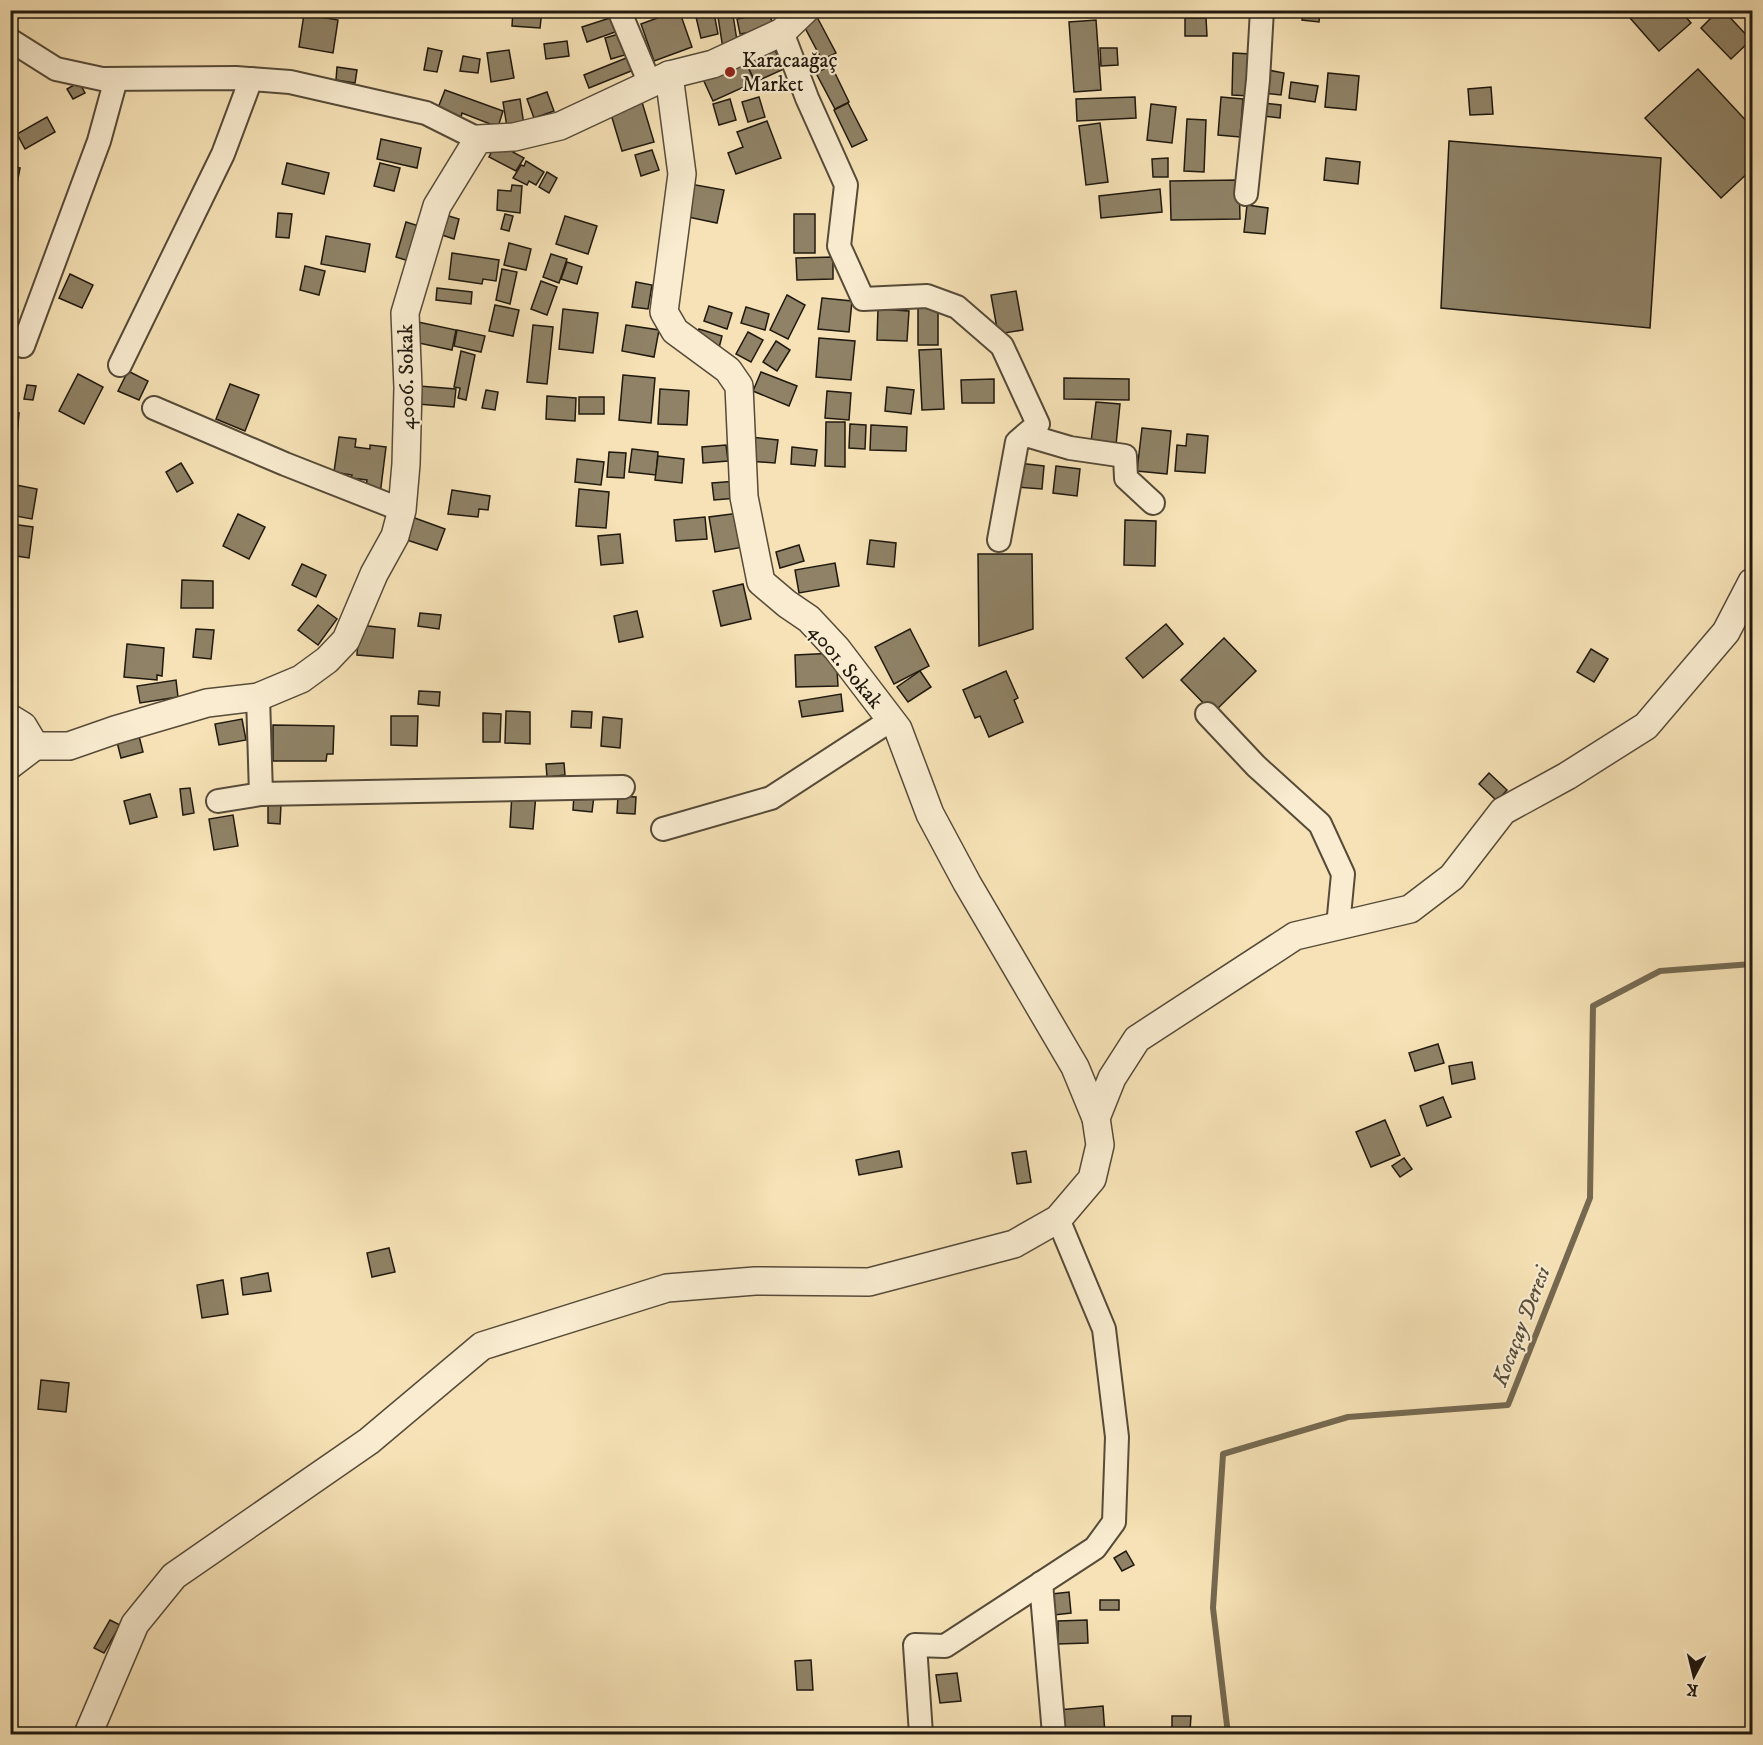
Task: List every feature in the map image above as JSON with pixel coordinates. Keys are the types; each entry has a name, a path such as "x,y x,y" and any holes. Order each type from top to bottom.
{"street":[{"path":"619,10 660,79"},
{"path":"10,40 56,69 102,79 251,79 290,82 426,113 478,139 514,137 560,126 660,79 713,64 782,32 806,10"},
{"path":"1246,194 1258,80 1262,10"},
{"path":"782,32 807,98 846,185 839,246 862,299 927,296 957,307 1002,346 1038,424 1017,442 999,540"},
{"path":"23,346 99,141 116,79"},
{"path":"120,365 223,154 251,79"},
{"name":"4001. Sokak","path":"660,79 682,174 664,312 675,331 728,370 739,386 744,497 761,582 809,619 837,649 898,729 930,814 967,883 1075,1067 1096,1119"},
{"name":"4006. Sokak","path":"35,746 69,746 207,703 258,698 301,679 327,660 346,640 374,574 395,536 402,510 408,388 405,313 437,206 478,139"},
{"path":"154,408 285,464 402,510"},
{"path":"1026,435 1070,448 1125,456 1126,478 1153,503"},
{"path":"88,1734 135,1624 174,1576 369,1441 482,1346 667,1288 755,1281 869,1282 1014,1244 1058,1219 1092,1179 1100,1145 1096,1119 1112,1078 1137,1039 1295,936 1410,909 1452,877 1503,811 1568,776 1646,726 1726,632 1752,582"},
{"path":"258,698 261,794"},
{"path":"1208,714 1256,766 1320,824 1343,874 1338,926"},
{"path":"10,718 23,726 35,746 10,765"},
{"path":"663,829 771,798 891,720"},
{"path":"218,801 261,794 623,787"},
{"path":"921,1734 915,1645 945,1646 1095,1548 1114,1521 1117,1437 1104,1329 1058,1219"},
{"path":"1041,1583 1054,1734"}],"building":[{"path":"513,10 542,10 540,28 512,26"},
{"path":"566,10 603,10 603,13 567,17"},
{"path":"679,10 692,47 654,61 641,24"},
{"path":"1304,10 1320,10 1319,22 1302,20"},
{"path":"1327,10 1355,10 1355,14 1328,17"},
{"path":"1623,10 1680,10 1691,23 1659,51"},
{"path":"1719,10 1723,10 1751,40 1731,59 1701,28"},
{"path":"714,13 718,34 701,38 696,17"},
{"path":"770,13 773,28 740,34 737,19"},
{"path":"304,14 338,20 333,53 299,47"},
{"path":"733,15 738,47 723,49 718,17"},
{"path":"613,17 618,31 587,42 582,27"},
{"path":"817,17 836,53 822,60 803,24"},
{"path":"1185,18 1206,18 1207,36 1185,36"},
{"path":"1096,20 1101,90 1074,92 1069,22"},
{"path":"622,33 628,54 611,59 605,38"},
{"path":"567,41 569,56 546,59 544,44"},
{"path":"773,46 784,69 755,82 744,59"},
{"path":"428,48 442,51 437,72 424,70"},
{"path":"1100,48 1117,48 1118,65 1101,66"},
{"path":"509,50 514,78 491,82 487,53"},
{"path":"1233,53 1251,54 1250,96 1232,95"},
{"path":"463,56 480,59 478,73 460,71"},
{"path":"631,56 636,69 589,88 584,75"},
{"path":"744,59 755,82 713,101 702,77"},
{"path":"831,65 849,102 835,109 816,73"},
{"path":"337,67 357,70 355,83 336,80"},
{"path":"1698,69 1752,127 1752,169 1721,198 1645,118"},
{"path":"1268,70 1284,73 1281,95 1264,93"},
{"path":"1328,73 1359,76 1356,110 1325,107"},
{"path":"79,82 85,93 73,99 67,89"},
{"path":"1291,82 1318,86 1315,102 1289,98"},
{"path":"1491,87 1493,114 1470,115 1468,89"},
{"path":"445,90 503,111 498,127 462,113 461,117 438,108"},
{"path":"547,92 554,111 534,118 527,99"},
{"path":"759,97 765,117 748,122 742,102"},
{"path":"1135,97 1136,118 1077,121 1076,99"},
{"path":"1221,97 1243,99 1240,137 1218,135"},
{"path":"520,99 524,125 507,127 503,102"},
{"path":"730,99 736,120 719,125 713,104"},
{"path":"642,102 654,142 622,151 610,111"},
{"path":"848,103 867,140 852,147 834,110"},
{"path":"1264,103 1281,105 1280,118 1263,116"},
{"path":"1151,104 1176,107 1172,143 1147,140"},
{"path":"47,117 55,132 25,149 17,134"},
{"path":"1187,119 1206,120 1204,172 1184,171"},
{"path":"767,121 781,158 736,174 728,153 743,147 737,132"},
{"path":"1100,123 1108,182 1086,185 1079,126"},
{"path":"381,139 421,148 417,168 377,159"},
{"path":"1449,141 1661,158 1650,328 1441,308"},
{"path":"496,143 524,158 516,171 489,157"},
{"path":"652,150 659,170 641,176 635,155"},
{"path":"1168,158 1168,177 1153,177 1152,159"},
{"path":"1326,158 1360,162 1358,184 1324,180"},
{"path":"526,161 544,172 536,185 529,181 527,185 513,178"},
{"path":"287,163 329,173 324,194 282,184"},
{"path":"380,163 400,168 394,191 374,186"},
{"path":"10,167 20,168 16,189 10,188"},
{"path":"547,172 557,178 549,193 539,187"},
{"path":"1239,180 1240,219 1171,220 1170,181"},
{"path":"690,184 724,190 717,223 683,216"},
{"path":"512,185 522,186 520,213 497,210 498,190 511,191"},
{"path":"1160,189 1162,212 1101,218 1099,196"},
{"path":"1247,205 1268,208 1265,234 1244,232"},
{"path":"278,213 292,214 289,238 276,237"},
{"path":"442,214 459,219 454,239 436,233"},
{"path":"505,214 513,216 509,231 501,229"},
{"path":"794,214 815,214 815,253 794,253"},
{"path":"565,216 597,226 588,254 556,244"},
{"path":"406,222 422,227 412,262 396,257"},
{"path":"326,236 370,244 365,272 321,264"},
{"path":"509,243 531,249 526,270 504,265"},
{"path":"452,253 499,260 496,281 483,279 482,284 449,279"},
{"path":"551,254 567,259 559,283 543,277"},
{"path":"833,257 833,279 797,280 796,258"},
{"path":"567,262 582,267 577,284 561,279"},
{"path":"305,266 325,271 319,295 300,290"},
{"path":"502,269 517,272 510,304 496,300"},
{"path":"70,274 93,285 82,308 59,298"},
{"path":"541,281 557,287 547,315 531,309"},
{"path":"636,282 652,285 648,309 632,307"},
{"path":"437,288 472,292 471,304 436,300"},
{"path":"1016,291 1023,330 998,334 991,295"},
{"path":"787,295 805,305 788,339 770,330"},
{"path":"822,298 852,301 849,332 818,329"},
{"path":"495,305 519,310 513,336 489,331"},
{"path":"709,306 732,313 727,329 704,321"},
{"path":"918,306 938,306 938,345 918,345"},
{"path":"746,307 769,314 765,330 741,323"},
{"path":"10,308 18,310 13,332 10,332"},
{"path":"563,309 598,313 593,353 559,349"},
{"path":"878,309 909,311 907,341 877,340"},
{"path":"418,322 456,330 452,350 414,342"},
{"path":"533,325 553,327 547,384 527,382"},
{"path":"626,325 659,330 654,357 622,351"},
{"path":"699,329 722,336 718,352 694,344"},
{"path":"457,330 485,336 481,352 454,346"},
{"path":"748,332 763,340 751,362 736,354"},
{"path":"819,338 855,341 851,380 816,377"},
{"path":"776,341 790,350 777,371 763,362"},
{"path":"941,349 944,409 922,410 919,350"},
{"path":"461,351 475,355 466,400 458,398 460,388 454,387"},
{"path":"128,371 148,381 139,400 118,391"},
{"path":"761,372 797,386 789,406 753,391"},
{"path":"78,374 103,387 84,424 59,411"},
{"path":"623,375 655,378 651,423 619,420"},
{"path":"1064,378 1129,379 1129,400 1064,399"},
{"path":"994,379 994,403 962,403 961,380"},
{"path":"230,384 259,395 245,431 216,419"},
{"path":"27,385 36,386 33,400 24,399"},
{"path":"419,386 456,389 454,407 418,404"},
{"path":"887,387 914,390 911,414 885,411"},
{"path":"660,389 689,391 687,425 658,424"},
{"path":"486,390 498,392 495,410 482,408"},
{"path":"827,391 851,393 849,420 825,418"},
{"path":"547,396 576,398 575,421 546,419"},
{"path":"579,397 604,397 604,414 579,414"},
{"path":"1096,402 1120,404 1116,445 1091,442"},
{"path":"10,412 19,413 17,437 10,437"},
{"path":"826,422 845,422 845,467 825,466"},
{"path":"850,424 866,425 865,449 849,448"},
{"path":"871,425 907,427 906,451 870,450"},
{"path":"1142,428 1171,431 1167,474 1137,471"},
{"path":"1187,434 1208,436 1205,473 1175,471 1177,445 1186,446"},
{"path":"339,437 356,439 355,447 370,449 370,445 386,447 380,495 365,493 367,480 351,478 352,475 334,472"},
{"path":"751,437 778,440 775,463 749,461"},
{"path":"726,445 728,461 703,463 702,447"},
{"path":"792,447 817,450 815,466 791,464"},
{"path":"632,449 658,452 656,475 629,472"},
{"path":"609,452 626,453 624,478 607,477"},
{"path":"658,456 684,459 682,483 655,480"},
{"path":"577,459 604,462 601,485 575,482"},
{"path":"181,463 193,483 177,492 166,472"},
{"path":"1018,463 1044,466 1042,489 1015,487"},
{"path":"1056,466 1080,469 1077,496 1053,493"},
{"path":"737,481 738,498 714,500 712,483"},
{"path":"11,484 37,489 32,519 10,515"},
{"path":"579,489 609,492 606,528 576,526"},
{"path":"452,490 490,496 488,510 479,509 478,517 448,514"},
{"path":"739,513 744,547 715,552 709,517"},
{"path":"238,514 265,527 249,559 223,546"},
{"path":"412,517 445,529 437,550 404,539"},
{"path":"705,517 707,539 676,541 674,520"},
{"path":"1125,520 1156,521 1155,566 1124,565"},
{"path":"11,524 33,527 29,558 10,555"},
{"path":"620,534 623,563 601,565 598,536"},
{"path":"870,540 896,543 894,567 867,564"},
{"path":"799,545 804,561 780,568 776,552"},
{"path":"978,554 1032,554 1033,629 979,646"},
{"path":"835,563 839,586 799,593 795,570"},
{"path":"302,564 326,575 316,597 292,585"},
{"path":"182,580 213,581 213,608 181,608"},
{"path":"743,584 751,619 721,626 713,591"},
{"path":"318,605 337,619 318,645 298,630"},
{"path":"637,611 643,637 619,642 614,616"},
{"path":"420,613 441,615 439,629 418,626"},
{"path":"1166,624 1183,644 1143,678 1126,658"},
{"path":"359,625 395,629 393,658 357,655"},
{"path":"196,629 214,630 211,659 193,657"},
{"path":"910,629 929,666 894,684 875,647"},
{"path":"1224,638 1256,671 1213,713 1181,680"},
{"path":"127,644 164,648 162,676 157,675 157,680 124,677"},
{"path":"1591,649 1608,659 1594,682 1577,672"},
{"path":"836,653 838,686 796,687 795,655"},
{"path":"920,671 931,687 908,702 897,687"},
{"path":"1006,671 1018,698 1014,700 1023,722 989,737 980,716 975,718 963,690"},
{"path":"176,680 178,697 140,703 137,686"},
{"path":"419,691 440,692 439,706 418,704"},
{"path":"841,694 843,711 802,717 799,701"},
{"path":"506,711 530,712 530,744 505,743"},
{"path":"572,711 592,712 591,728 571,727"},
{"path":"483,713 501,714 500,742 483,742"},
{"path":"391,716 418,716 417,746 391,745"},
{"path":"603,717 622,719 620,748 601,746"},
{"path":"242,719 246,740 219,745 215,724"},
{"path":"273,725 334,726 333,754 327,754 326,761 273,761"},
{"path":"139,736 143,752 121,758 117,742"},
{"path":"564,763 565,775 547,777 546,764"},
{"path":"1489,773 1507,790 1497,801 1479,784"},
{"path":"190,788 194,813 183,815 180,789"},
{"path":"512,793 536,794 533,829 510,827"},
{"path":"150,794 157,817 130,824 124,801"},
{"path":"574,794 594,796 592,812 573,810"},
{"path":"618,796 636,797 635,814 617,813"},
{"path":"268,804 281,804 280,824 268,823"},
{"path":"233,815 238,846 214,850 209,819"},
{"path":"1438,1044 1444,1063 1415,1071 1409,1053"},
{"path":"1472,1062 1475,1079 1452,1084 1449,1066"},
{"path":"1443,1097 1451,1117 1427,1126 1420,1106"},
{"path":"1385,1120 1400,1155 1371,1167 1356,1132"},
{"path":"899,1151 902,1167 859,1175 856,1160"},
{"path":"1026,1151 1031,1182 1017,1184 1012,1153"},
{"path":"1404,1158 1412,1169 1400,1177 1392,1166"},
{"path":"389,1248 395,1272 372,1277 367,1253"},
{"path":"268,1273 271,1291 243,1295 241,1278"},
{"path":"223,1280 228,1314 202,1318 197,1285"},
{"path":"41,1380 69,1383 66,1412 38,1409"},
{"path":"1126,1551 1134,1565 1122,1571 1114,1558"},
{"path":"1069,1592 1071,1613 1054,1615 1052,1594"},
{"path":"1100,1600 1119,1600 1119,1610 1100,1610"},
{"path":"110,1620 120,1625 104,1653 94,1648"},
{"path":"1087,1620 1088,1643 1058,1644 1058,1621"},
{"path":"811,1660 813,1690 797,1690 795,1661"},
{"path":"957,1673 961,1701 940,1703 936,1675"},
{"path":"1103,1706 1105,1734 1060,1734 1058,1710"},
{"path":"1172,1716 1191,1716 1190,1730 1172,1729"}],"waterway":[{"name":"Kocaçay Deresi","path":"1228,1734 1213,1608 1223,1454 1348,1417 1508,1405 1590,1198 1593,1006 1660,971 1752,964"}],"place":[{"name":"Karacaağaç Market","path":"730,72"}]}
